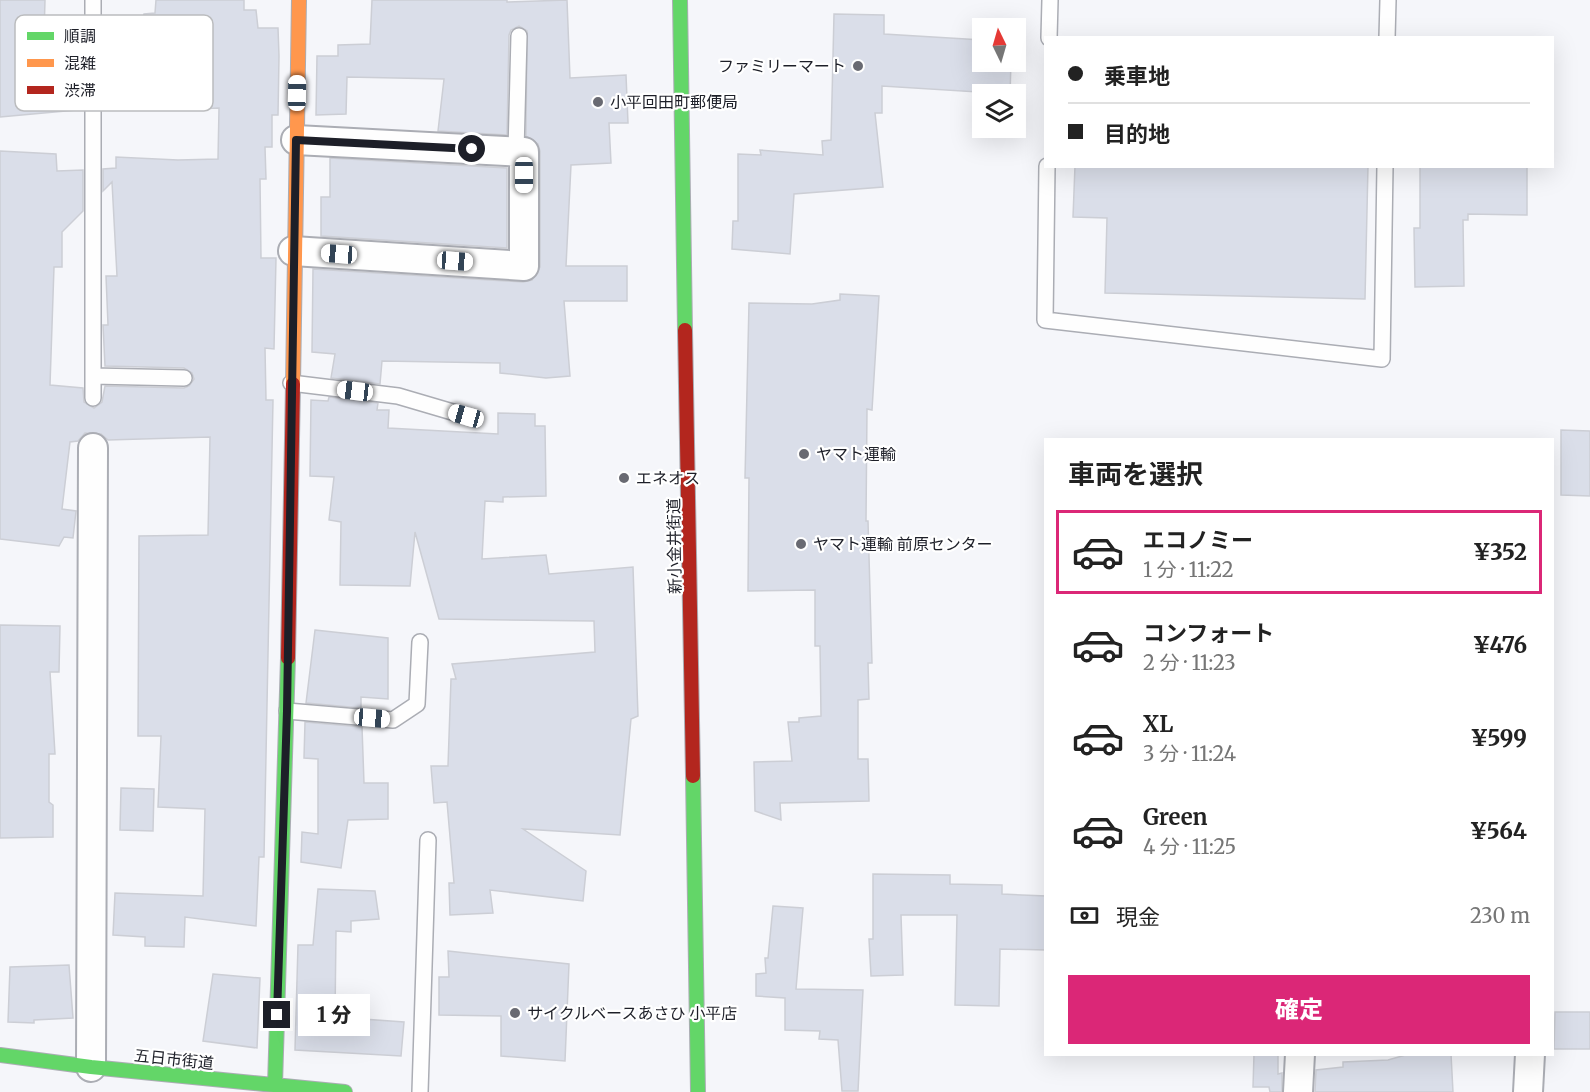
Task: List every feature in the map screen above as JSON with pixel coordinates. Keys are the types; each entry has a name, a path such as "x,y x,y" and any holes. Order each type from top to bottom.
{"main road":[{"path":"275,1085 287,711 299,0"},
{"name":"新小金井街道","path":"680,0 699,1092"},
{"name":"五日市街道","path":"0,1055 91,1067 345,1092"}],"street":[{"path":"293,251 524,266 525,152 296,140"},
{"path":"91,1067 93,448"},
{"path":"1298,1092 1300,1056"},
{"path":"1528,1092 1530,1056"}],"lane":[{"path":"1049,36 1050,0"},
{"path":"1387,36 1388,0"},
{"path":"516,151 519,36"},
{"path":"93,111 93,398"},
{"path":"1047,168 1046,320 1382,359 1385,168"},
{"path":"93,376 184,378"},
{"path":"291,383 398,396 466,416"},
{"path":"287,711 393,720 417,704 420,642"},
{"path":"420,1092 428,840"}],"building":[{"path":"0,0 45,0 45,15 15,15 15,111 65,111 0,117"},
{"path":"156,0 244,0 244,10 256,10 258,28 278,28 279,56 278,115 272,115 272,147 265,147 266,179 260,179 261,258 276,258 274,349 265,348 266,400 273,400 264,857 259,857 256,926 185,917 184,947 145,946 145,937 113,935 115,893 203,896 205,809 158,807 161,736 138,736 139,536 208,535 210,437 108,440 101,434 85,433 78,441 70,442 62,509 76,511 73,538 64,537 59,546 0,539 0,151 56,154 57,171 83,170 83,211 62,232 62,267 54,267 50,385 83,388 84,402 94,408 102,402 105,386 184,388 189,386 194,379 192,373 184,368 105,366 103,325 108,325 106,276 117,276 112,182 103,191 103,169 116,168 116,157 218,159 219,108 213,108 213,15 144,15 155,13"},
{"path":"372,0 507,0 507,2 567,0 570,78 626,75 628,123 609,123 611,163 571,165 566,266 627,266 627,301 564,301 570,376 546,378 500,373 500,363 382,361 380,384 331,378 335,354 312,352 313,269 523,282 532,280 540,267 540,151 538,144 526,136 527,31 519,26 511,30 509,35 507,135 438,131 444,79 347,77 346,114 316,115 317,56 338,56 338,45 370,44"},
{"path":"834,14 884,15 884,34 972,39 972,72 1011,72 1010,84 972,84 972,92 882,86 882,113 875,113 883,187 794,194 790,254 732,249 733,221 738,221 738,154 761,155 760,150 823,155 822,141 831,140"},
{"path":"330,158 507,168 507,248 321,236 321,197 330,197"},
{"path":"1075,168 1368,168 1365,299 1105,293 1107,218 1073,217"},
{"path":"1420,168 1527,168 1527,215 1468,214 1468,220 1463,220 1464,286 1415,287 1414,228 1420,228"},
{"path":"840,294 879,296 872,410 867,409 866,521 868,521 872,663 868,663 869,699 858,700 858,759 868,759 869,801 780,803 781,820 755,811 754,762 792,761 788,722 799,722 799,718 821,716 820,646 815,646 815,590 748,591 749,478 745,478 749,303 812,304 840,300"},
{"path":"329,397 378,403 377,410 389,410 388,428 498,434 498,413 535,414 535,426 545,426 546,496 503,497 503,502 485,501 482,559 546,555 549,574 633,567 638,716 631,719 620,835 523,829 586,871 583,901 490,890 493,913 450,915 449,883 454,883 447,802 434,803 431,766 448,766 451,679 456,679 452,664 595,652 594,621 439,619 415,532 410,586 340,585 341,522 329,520 334,477 310,476 311,400 328,401"},
{"path":"1561,430 1590,431 1590,496 1561,495"},
{"path":"0,625 60,626 59,672 50,672 55,754 49,754 49,802 53,805 53,837 0,838"},
{"path":"315,630 388,638 388,699 361,697 361,708 306,703"},
{"path":"305,722 362,727 364,783 388,783 388,819 348,820 341,868 301,862 302,832 318,834 318,759 304,758"},
{"path":"121,788 154,789 153,831 120,830"},
{"path":"873,874 950,875 950,884 1002,885 1002,894 1044,896 1044,950 1000,949 999,1006 955,1005 957,915 901,915 903,975 871,976 869,939 873,939"},
{"path":"318,889 375,891 379,919 351,921 351,932 336,931 335,1017 404,1022 401,1056 295,1050 298,945 313,945"},
{"path":"773,906 803,908 796,989 863,990 858,1091 842,1091 838,1040 819,1039 820,1031 785,1030 785,998 756,996 756,974 766,973 765,958 768,958"},
{"path":"448,951 569,964 565,1061 501,1056 501,1016 439,1015 439,977 449,977"},
{"path":"69,965 73,1018 34,1020 34,1023 8,1022 10,967"},
{"path":"213,974 260,978 257,1048 203,1041"},
{"path":"1555,1012 1590,1012 1590,1049 1554,1049"},
{"path":"1254,1056 1278,1056 1278,1074 1282,1073 1282,1092 1270,1092 1269,1087 1253,1087"},
{"path":"1402,1056 1451,1056 1453,1092 1315,1092 1316,1070 1343,1067 1343,1062 1388,1060"}],"traffic: fast":[{"path":"680,0 685,330"},
{"path":"275,1085 288,658"},
{"path":"693,776 698,1092"},
{"path":"0,1055 91,1067 345,1092"}],"traffic: slow":[{"path":"293,384 299,0"}],"traffic: jam":[{"path":"685,330 693,776"},
{"path":"288,658 293,384"}],"place":[{"name":"ファミリーマート","path":"858,66"},
{"name":"小平回田町郵便局","path":"598,102"},
{"name":"ヤマト運輸","path":"804,454"},
{"name":"エネオス","path":"624,478"},
{"name":"ヤマト運輸 前原センター","path":"801,544"},
{"name":"サイクルベースあさひ 小平店","path":"515,1013"}],"route":[{"path":"277,1015 287,711 296,140 472,149"}]}
